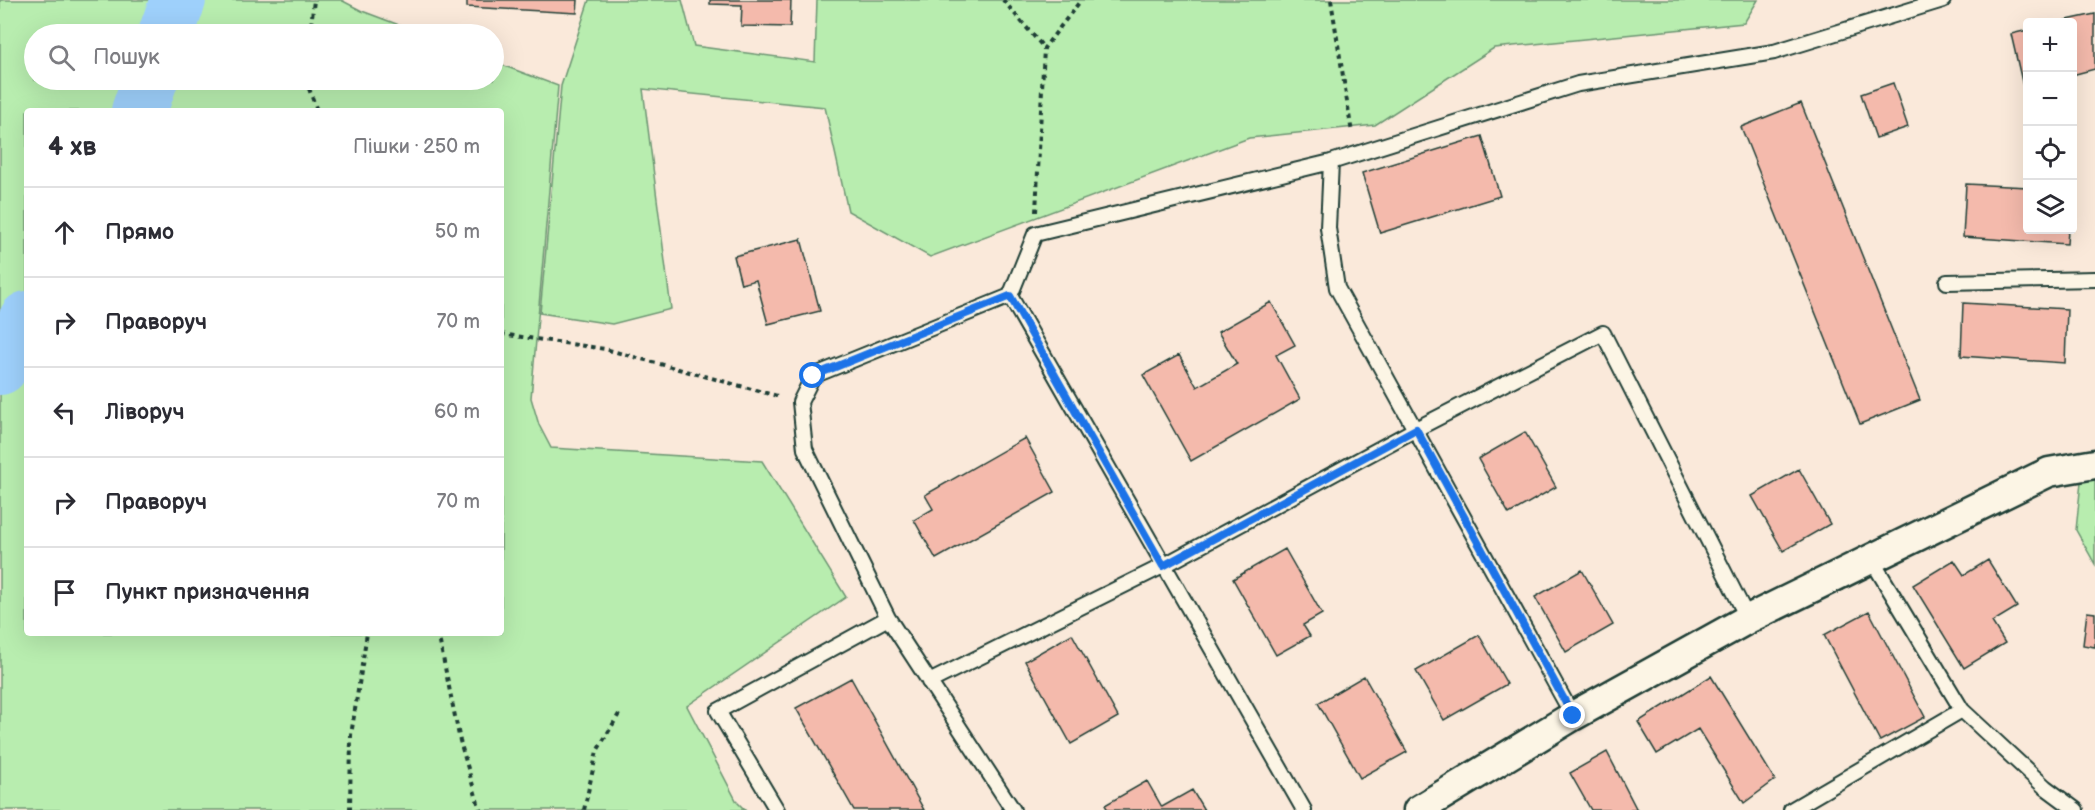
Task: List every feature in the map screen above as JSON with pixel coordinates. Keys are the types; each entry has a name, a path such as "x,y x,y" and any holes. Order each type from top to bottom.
{"street":[{"path":"1418,810 1573,716 1748,619 1870,557 2049,472 2095,464"}],"lane":[{"path":"1013,810 888,618 805,449 800,402 813,376 1010,296 1035,234 1331,162 1578,84 1774,52 1943,0"},
{"path":"1331,162 1328,228 1337,288 1573,716"},
{"path":"1947,282 2095,279"},
{"path":"1010,296 1304,810"},
{"path":"929,682 1163,566 1416,429 1603,333 1748,619"},
{"path":"1870,557 1962,710 2045,788 2076,810"},
{"path":"777,810 718,711 888,618"},
{"path":"1791,810 1962,710"}],"path":[{"path":"311,24 314,0"},
{"path":"1003,0 1044,48"},
{"path":"1035,234 1044,48 1081,0"},
{"path":"1331,0 1351,127"},
{"path":"310,90 316,108"},
{"path":"504,334 605,349 800,402"},
{"path":"350,810 351,735 367,636"},
{"path":"439,636 460,741 480,810"},
{"path":"584,810 597,751 619,714"}],"green space":[{"path":"0,0 341,0 396,24 24,24 24,90 504,90 504,66 558,86 531,398 539,425 551,448 762,461 846,597 687,706 737,802 745,810 0,810"},
{"path":"589,0 682,0 694,46 815,62 817,0 1758,0 1744,23 1494,48 1375,125 1249,138 930,257 848,211 825,107 643,89 671,309 612,324 540,313 561,86"},
{"path":"2095,479 2095,564 2076,530 2081,482"}],"building":[{"path":"467,0 578,0 577,13 467,7"},
{"path":"710,0 791,0 790,27 741,26 742,5 710,4"},
{"path":"2095,14 2095,69 2077,74 2077,18"},
{"path":"2023,31 2023,86 2011,34"},
{"path":"1893,83 1908,127 1876,138 1861,94"},
{"path":"1801,103 1920,400 1860,424 1741,127"},
{"path":"1482,136 1500,196 1380,233 1362,173"},
{"path":"1966,184 2023,187 2023,234 2068,234 2067,244 1963,237"},
{"path":"801,239 820,311 768,324 756,280 741,284 734,256"},
{"path":"1271,302 1295,345 1276,355 1300,399 1191,461 1143,375 1179,355 1197,387 1237,364 1218,332"},
{"path":"1963,303 2067,309 2065,363 1961,356"},
{"path":"1525,432 1556,487 1509,514 1478,459"},
{"path":"1025,438 1055,492 936,559 914,520 933,509 925,495"},
{"path":"1799,469 1830,524 1783,551 1752,496"},
{"path":"1285,549 1322,614 1303,625 1310,636 1276,655 1233,579"},
{"path":"1954,560 1964,575 1988,560 2017,607 1992,622 2005,643 1964,668 1913,585"},
{"path":"1582,570 1613,625 1566,652 1535,597"},
{"path":"1869,611 1925,717 1880,741 1824,635"},
{"path":"2087,612 2095,613 2095,647 2083,645"},
{"path":"1072,634 1118,717 1071,744 1025,661"},
{"path":"1479,635 1507,684 1444,720 1416,671"},
{"path":"1364,676 1407,752 1360,778 1318,703"},
{"path":"1711,676 1775,780 1744,803 1698,729 1657,754 1638,722"},
{"path":"851,678 924,810 854,810 796,708"},
{"path":"1607,752 1637,810 1591,810 1570,773"},
{"path":"1147,781 1162,807 1192,790 1204,810 1108,810 1105,805"}],"waterway":[{"path":"170,24 178,0"},
{"path":"140,108 146,90"},
{"path":"0,367 24,324"}],"route":[{"path":"813,376 1010,296 1163,566 1416,429 1573,716"}]}
